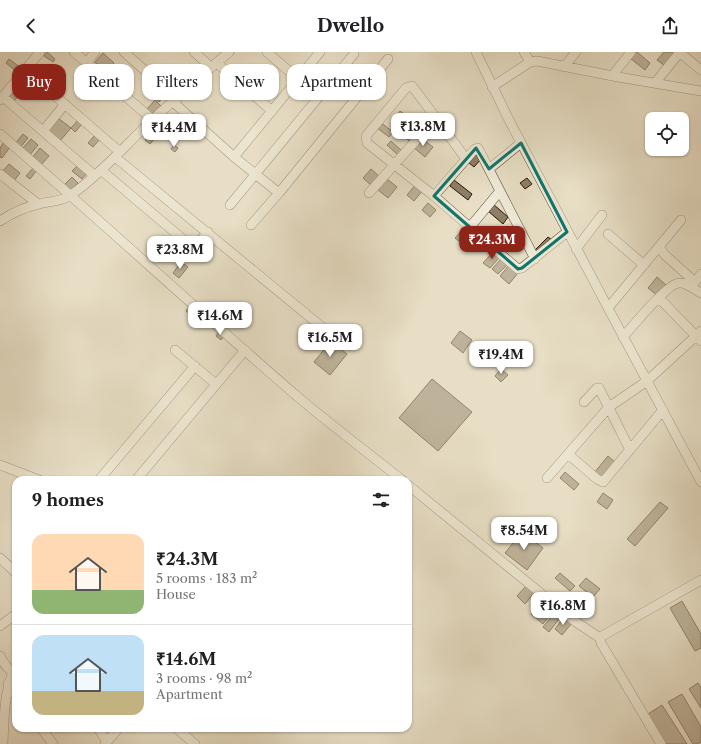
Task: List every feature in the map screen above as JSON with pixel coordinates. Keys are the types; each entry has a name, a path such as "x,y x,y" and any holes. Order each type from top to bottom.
{"street":[{"path":"30,64 40,52"},
{"path":"74,52 153,120"},
{"path":"87,62 95,52"},
{"path":"124,52 142,69"},
{"path":"194,52 214,65 272,110"},
{"path":"214,65 230,52"},
{"path":"267,52 287,69"},
{"path":"310,64 320,52"},
{"path":"476,52 492,87 567,232 701,482"},
{"path":"524,52 530,62"},
{"path":"564,67 576,52"},
{"path":"612,76 631,52"},
{"path":"655,83 680,52 701,70"},
{"path":"230,205 354,54"},
{"path":"251,226 388,60"},
{"path":"492,87 530,62 541,61 612,76 700,88"},
{"path":"12,85 1,98 98,172 190,246 196,245 208,232"},
{"path":"466,159 415,88 411,86 406,88 365,138 367,143 434,196 518,269 522,268 534,259 567,232"},
{"path":"234,157 287,92"},
{"path":"60,100 118,154 208,232 339,341"},
{"path":"0,221 20,210 38,204 56,202 71,195 118,154 175,100 234,157 279,193"},
{"path":"43,131 65,104"},
{"path":"369,193 436,118"},
{"path":"0,134 71,195 299,398 397,476"},
{"path":"489,169 521,143"},
{"path":"434,196 475,149 478,148 534,259"},
{"path":"0,174 38,204"},
{"path":"470,227 500,191"},
{"path":"576,249 602,215"},
{"path":"608,308 681,220"},
{"path":"608,234 644,265"},
{"path":"659,247 665,255 696,281 701,293"},
{"path":"623,337 670,287 677,283 696,281"},
{"path":"547,478 609,408 647,381 699,336 659,298"},
{"path":"175,350 216,384"},
{"path":"139,476 245,350"},
{"path":"102,476 195,366"},
{"path":"584,402 599,388 630,450"},
{"path":"568,454 597,479 603,482 663,410"},
{"path":"0,465 29,476"},
{"path":"412,488 576,622 600,638 601,643 661,744"},
{"path":"1,562 12,570"},
{"path":"600,638 701,580"},
{"path":"0,626 12,617"},
{"path":"0,656 7,667 12,670"},
{"path":"3,744 3,696 12,677"},
{"path":"8,684 12,690"},
{"path":"44,732 53,744"},
{"path":"100,732 106,743 116,732"},
{"path":"181,732 195,744"}],"highlighted area":[{"path":"521,143 567,232 522,268 518,269 434,196 476,148 489,169"}],"building":[{"path":"47,52 55,59 53,62 44,56"},
{"path":"635,52 650,63 645,70 630,58"},
{"path":"664,52 673,52 675,54 665,66 657,60"},
{"path":"103,53 114,63 97,64 95,62"},
{"path":"9,59 16,64 12,64 12,68 6,63"},
{"path":"12,90 12,100 15,100 13,102 7,96"},
{"path":"155,100 163,108 155,118 146,110"},
{"path":"400,111 407,116 402,123 395,118"},
{"path":"58,118 71,128 59,142 47,131"},
{"path":"79,119 83,123 75,132 71,128"},
{"path":"408,120 421,131 412,143 398,132"},
{"path":"380,122 393,132 389,137 376,127"},
{"path":"155,128 160,132 150,144 145,140"},
{"path":"23,134 28,138 19,149 14,145"},
{"path":"95,135 100,139 93,147 88,143"},
{"path":"421,138 433,147 425,157 413,147"},
{"path":"31,139 38,145 29,156 21,150"},
{"path":"391,141 402,151 398,155 387,145"},
{"path":"4,142 10,147 2,158 0,157 0,148"},
{"path":"174,145 178,148 175,152 171,149"},
{"path":"40,148 49,156 40,166 32,158"},
{"path":"476,153 482,158 474,167 468,162"},
{"path":"9,164 20,173 13,182 2,172"},
{"path":"77,166 86,174 82,179 72,171"},
{"path":"34,167 37,170 30,179 26,176"},
{"path":"371,169 380,177 372,186 363,178"},
{"path":"72,177 78,183 69,192 63,186"},
{"path":"386,178 397,187 388,198 377,189"},
{"path":"527,178 532,184 525,189 520,183"},
{"path":"454,180 472,194 468,200 450,186"},
{"path":"416,184 423,190 414,201 407,195"},
{"path":"428,203 436,210 430,217 422,210"},
{"path":"493,204 508,217 503,224 488,211"},
{"path":"464,228 469,232 460,242 455,238"},
{"path":"548,237 552,240 538,254 534,251"},
{"path":"493,252 500,257 490,268 483,263"},
{"path":"502,258 508,264 498,274 492,269"},
{"path":"181,262 188,267 179,278 173,273"},
{"path":"509,265 518,273 509,284 500,276"},
{"path":"657,277 667,286 658,296 648,288"},
{"path":"190,306 196,312 192,316 186,311"},
{"path":"460,331 472,340 463,353 451,343"},
{"path":"219,332 224,336 221,340 216,336"},
{"path":"331,341 347,354 330,375 314,362"},
{"path":"501,369 508,375 501,382 495,376"},
{"path":"432,379 472,412 438,451 399,418"},
{"path":"608,456 617,464 603,480 594,473"},
{"path":"565,472 579,484 574,490 560,478"},
{"path":"603,493 613,500 607,509 597,502"},
{"path":"660,502 668,508 635,546 627,539"},
{"path":"522,532 543,548 527,570 505,553"},
{"path":"560,573 575,586 570,591 555,578"},
{"path":"586,578 600,589 593,597 579,586"},
{"path":"527,585 535,592 525,604 517,596"},
{"path":"544,599 555,608 543,624 531,614"},
{"path":"682,601 701,634 701,648 695,651 670,608"},
{"path":"556,611 562,615 549,632 543,627"},
{"path":"564,617 572,623 562,635 555,629"},
{"path":"698,683 701,688 701,708 689,689"},
{"path":"682,694 701,727 701,742 697,744 693,744 668,702"},
{"path":"662,705 687,744 663,744 645,716"}]}
